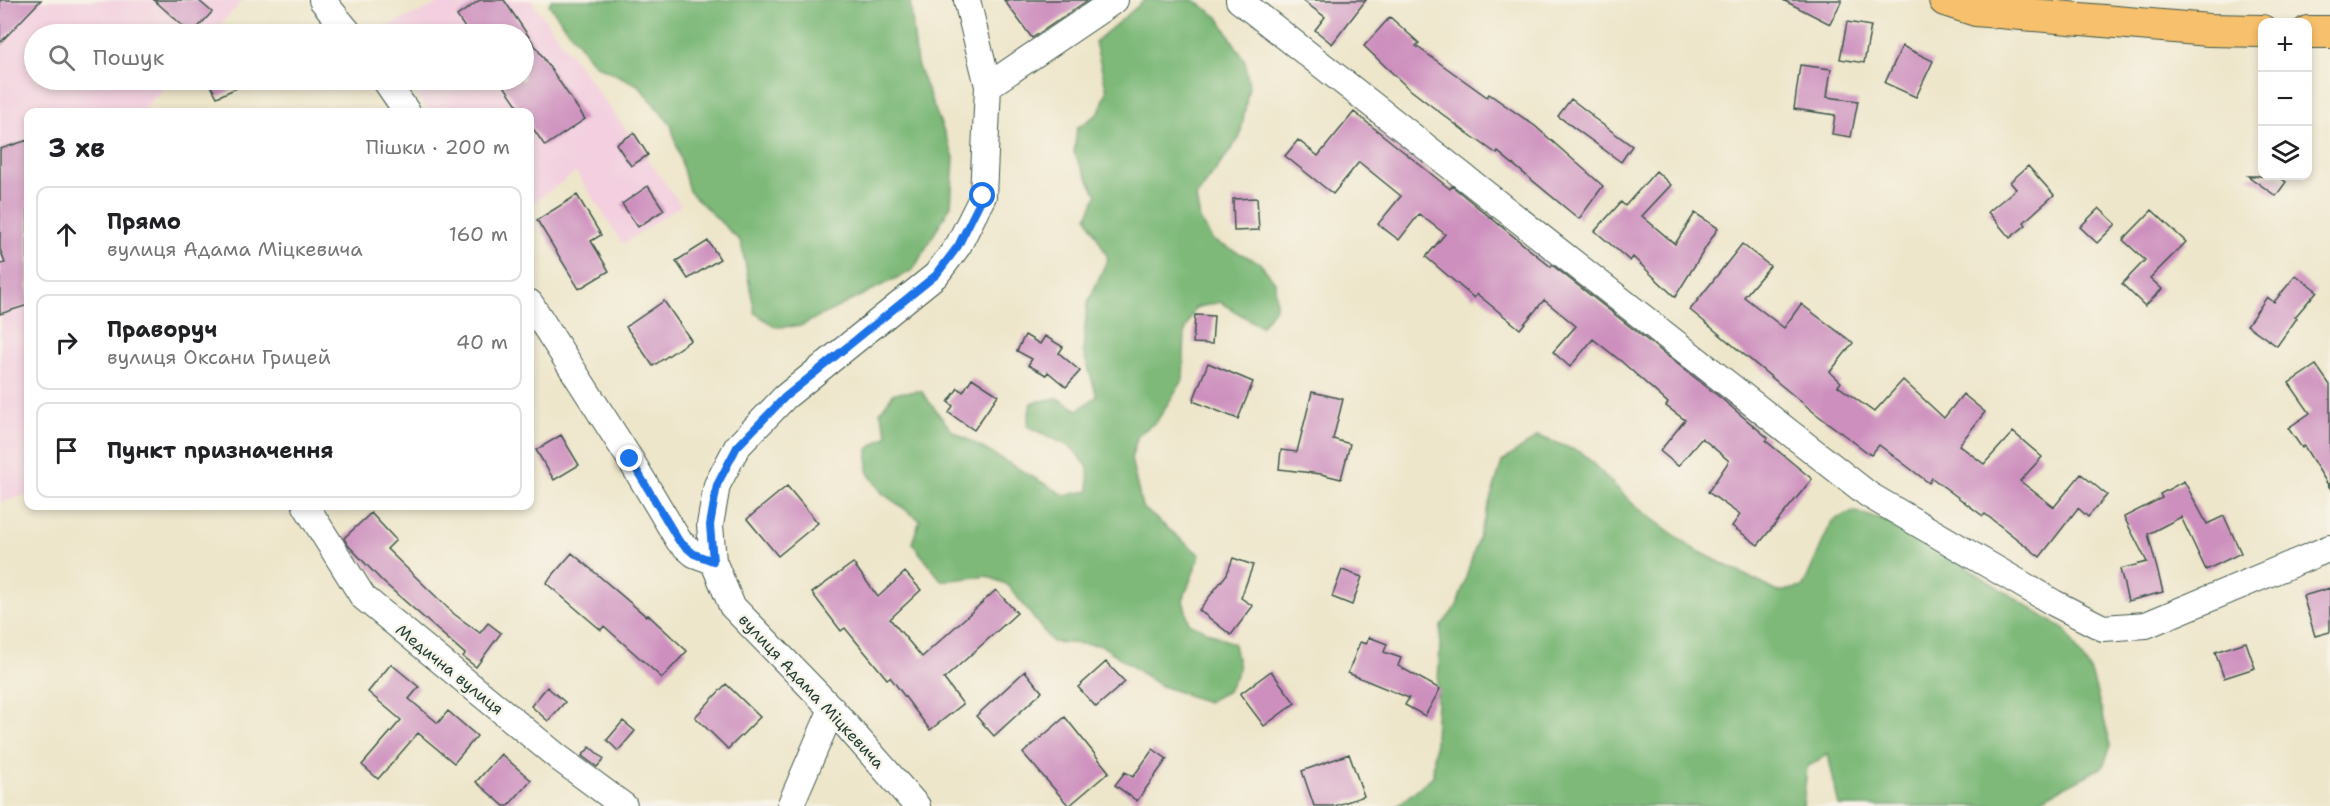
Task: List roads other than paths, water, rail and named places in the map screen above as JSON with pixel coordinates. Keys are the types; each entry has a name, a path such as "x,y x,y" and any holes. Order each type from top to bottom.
{"main road":[{"path":"1945,0 1976,10 2209,30 2258,31"},
{"path":"2312,32 2330,32"}],"street":[{"path":"322,0 342,24"},
{"name":"вулиця Адама Міцкевича","path":"917,806 832,710 732,606 713,561 710,525 717,485 737,447 785,397 936,275 958,246 983,196 988,86 967,0"},
{"path":"988,86 1115,0"},
{"path":"1239,0 1869,495 2054,603 2103,628 2146,625 2330,548"},
{"path":"392,90 404,108"},
{"path":"534,309 630,459 679,541 694,554 713,561"},
{"name":"Медична вулиця","path":"309,510 363,597 559,758 624,806"},
{"path":"790,806 832,710"}]}
